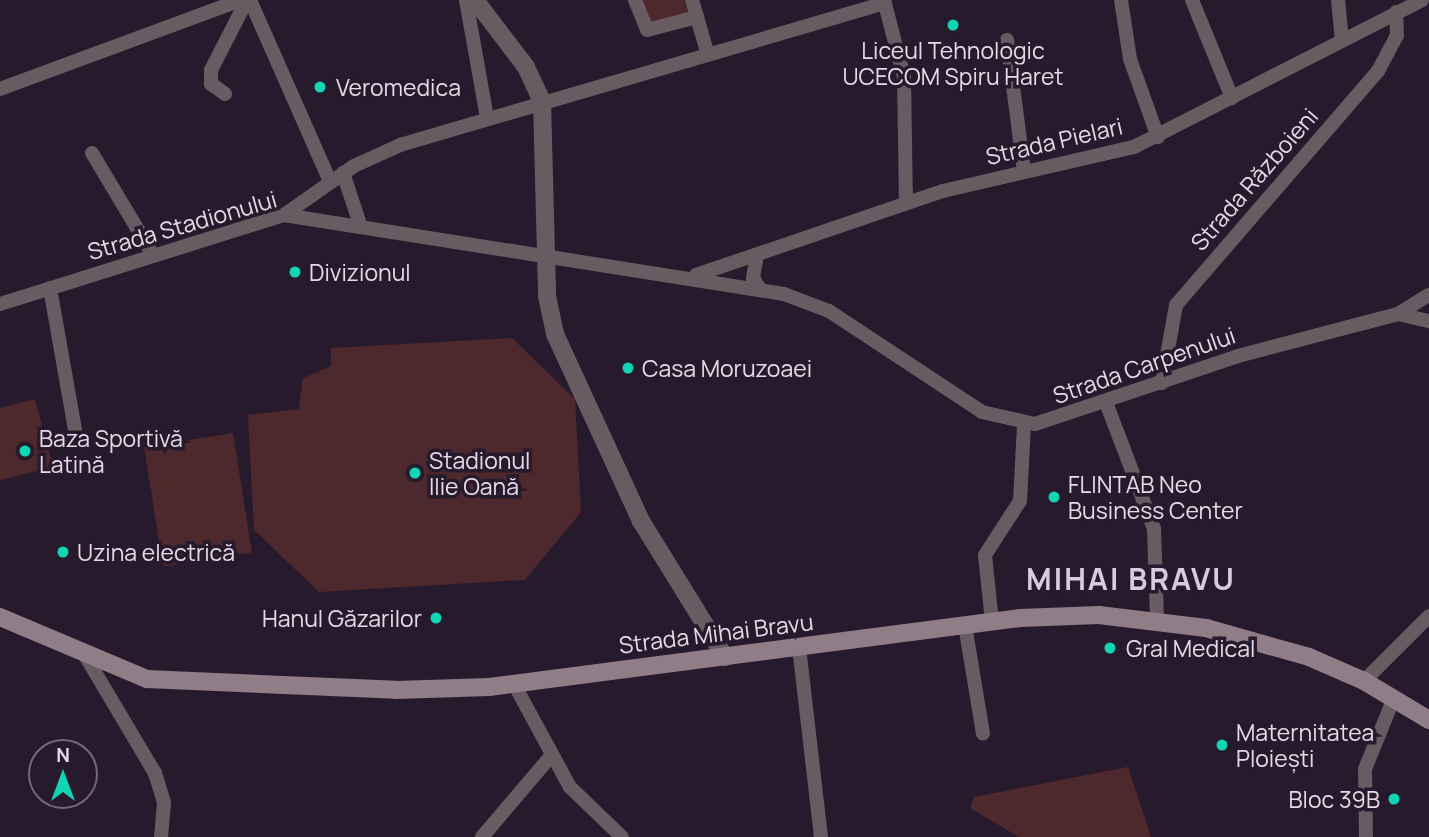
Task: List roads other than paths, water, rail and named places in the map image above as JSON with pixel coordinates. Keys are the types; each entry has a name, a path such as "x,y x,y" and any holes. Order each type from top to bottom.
{"main road":[{"name":"Strada Mihai Bravu","path":"0,617 86,657 147,679 195,685 396,690 514,684 992,621 1073,615 1157,620 1260,642 1364,681 1429,720"}],"street":[{"path":"0,89 241,0"},
{"path":"225,94 211,84 211,71 248,0"},
{"path":"248,0 361,227"},
{"path":"466,0 487,118"},
{"path":"475,0 526,67 542,101 546,259 552,324 599,435 640,521 725,657"},
{"path":"635,0 647,30 698,6 708,55"},
{"path":"1121,0 1130,59 1158,137"},
{"path":"1192,0 1232,98"},
{"path":"1338,0 1342,40"},
{"name":"Strada Pielari","path":"546,259 692,276 757,256 906,202 1024,171 1112,154 1158,137 1422,0"},
{"path":"284,215 336,177 383,151 542,101 708,55 884,1 904,77 906,202"},
{"name":"Strada Războieni","path":"1162,383 1176,305 1378,71 1397,36 1396,12"},
{"path":"1007,40 1024,171"},
{"path":"92,153 153,255"},
{"name":"Strada Stadionului","path":"0,304 284,215 546,259"},
{"path":"757,256 753,278 760,289"},
{"path":"692,276 760,289 829,311 960,401 1024,424 1020,501 985,555 992,621"},
{"path":"50,288 75,430"},
{"name":"Strada Carpenului","path":"1024,424 1107,405 1238,356 1398,314 1429,295"},
{"path":"1398,314 1429,321"},
{"path":"1107,405 1154,529 1157,620"},
{"path":"1364,681 1429,617"},
{"path":"965,625 983,734"},
{"path":"799,648 821,837"},
{"path":"86,657 155,773 164,803 161,837"},
{"path":"514,684 550,757 588,809 622,837"},
{"path":"1366,837 1364,769 1394,698"},
{"path":"482,837 550,757"}],"place":[{"name":"Liceul Tehnologic UCECOM Spiru Haret","path":"953,25"},
{"name":"Veromedica","path":"320,87"},
{"name":"Divizionul","path":"295,272"},
{"name":"Casa Moruzoaei","path":"628,368"},
{"name":"Baza Sportivă Latină","path":"25,451"},
{"name":"Stadionul Ilie Oană","path":"415,473"},
{"name":"FLINTAB Neo Business Center","path":"1054,497"},
{"name":"Uzina electrică","path":"63,552"},
{"name":"Hanul Găzarilor","path":"436,618"},
{"name":"Gral Medical","path":"1110,648"},
{"name":"Maternitatea Ploiești","path":"1222,745"},
{"name":"Bloc 39B","path":"1394,799"}],"district":[{"name":"MIHAI BRAVU","path":"1131,579"}]}
